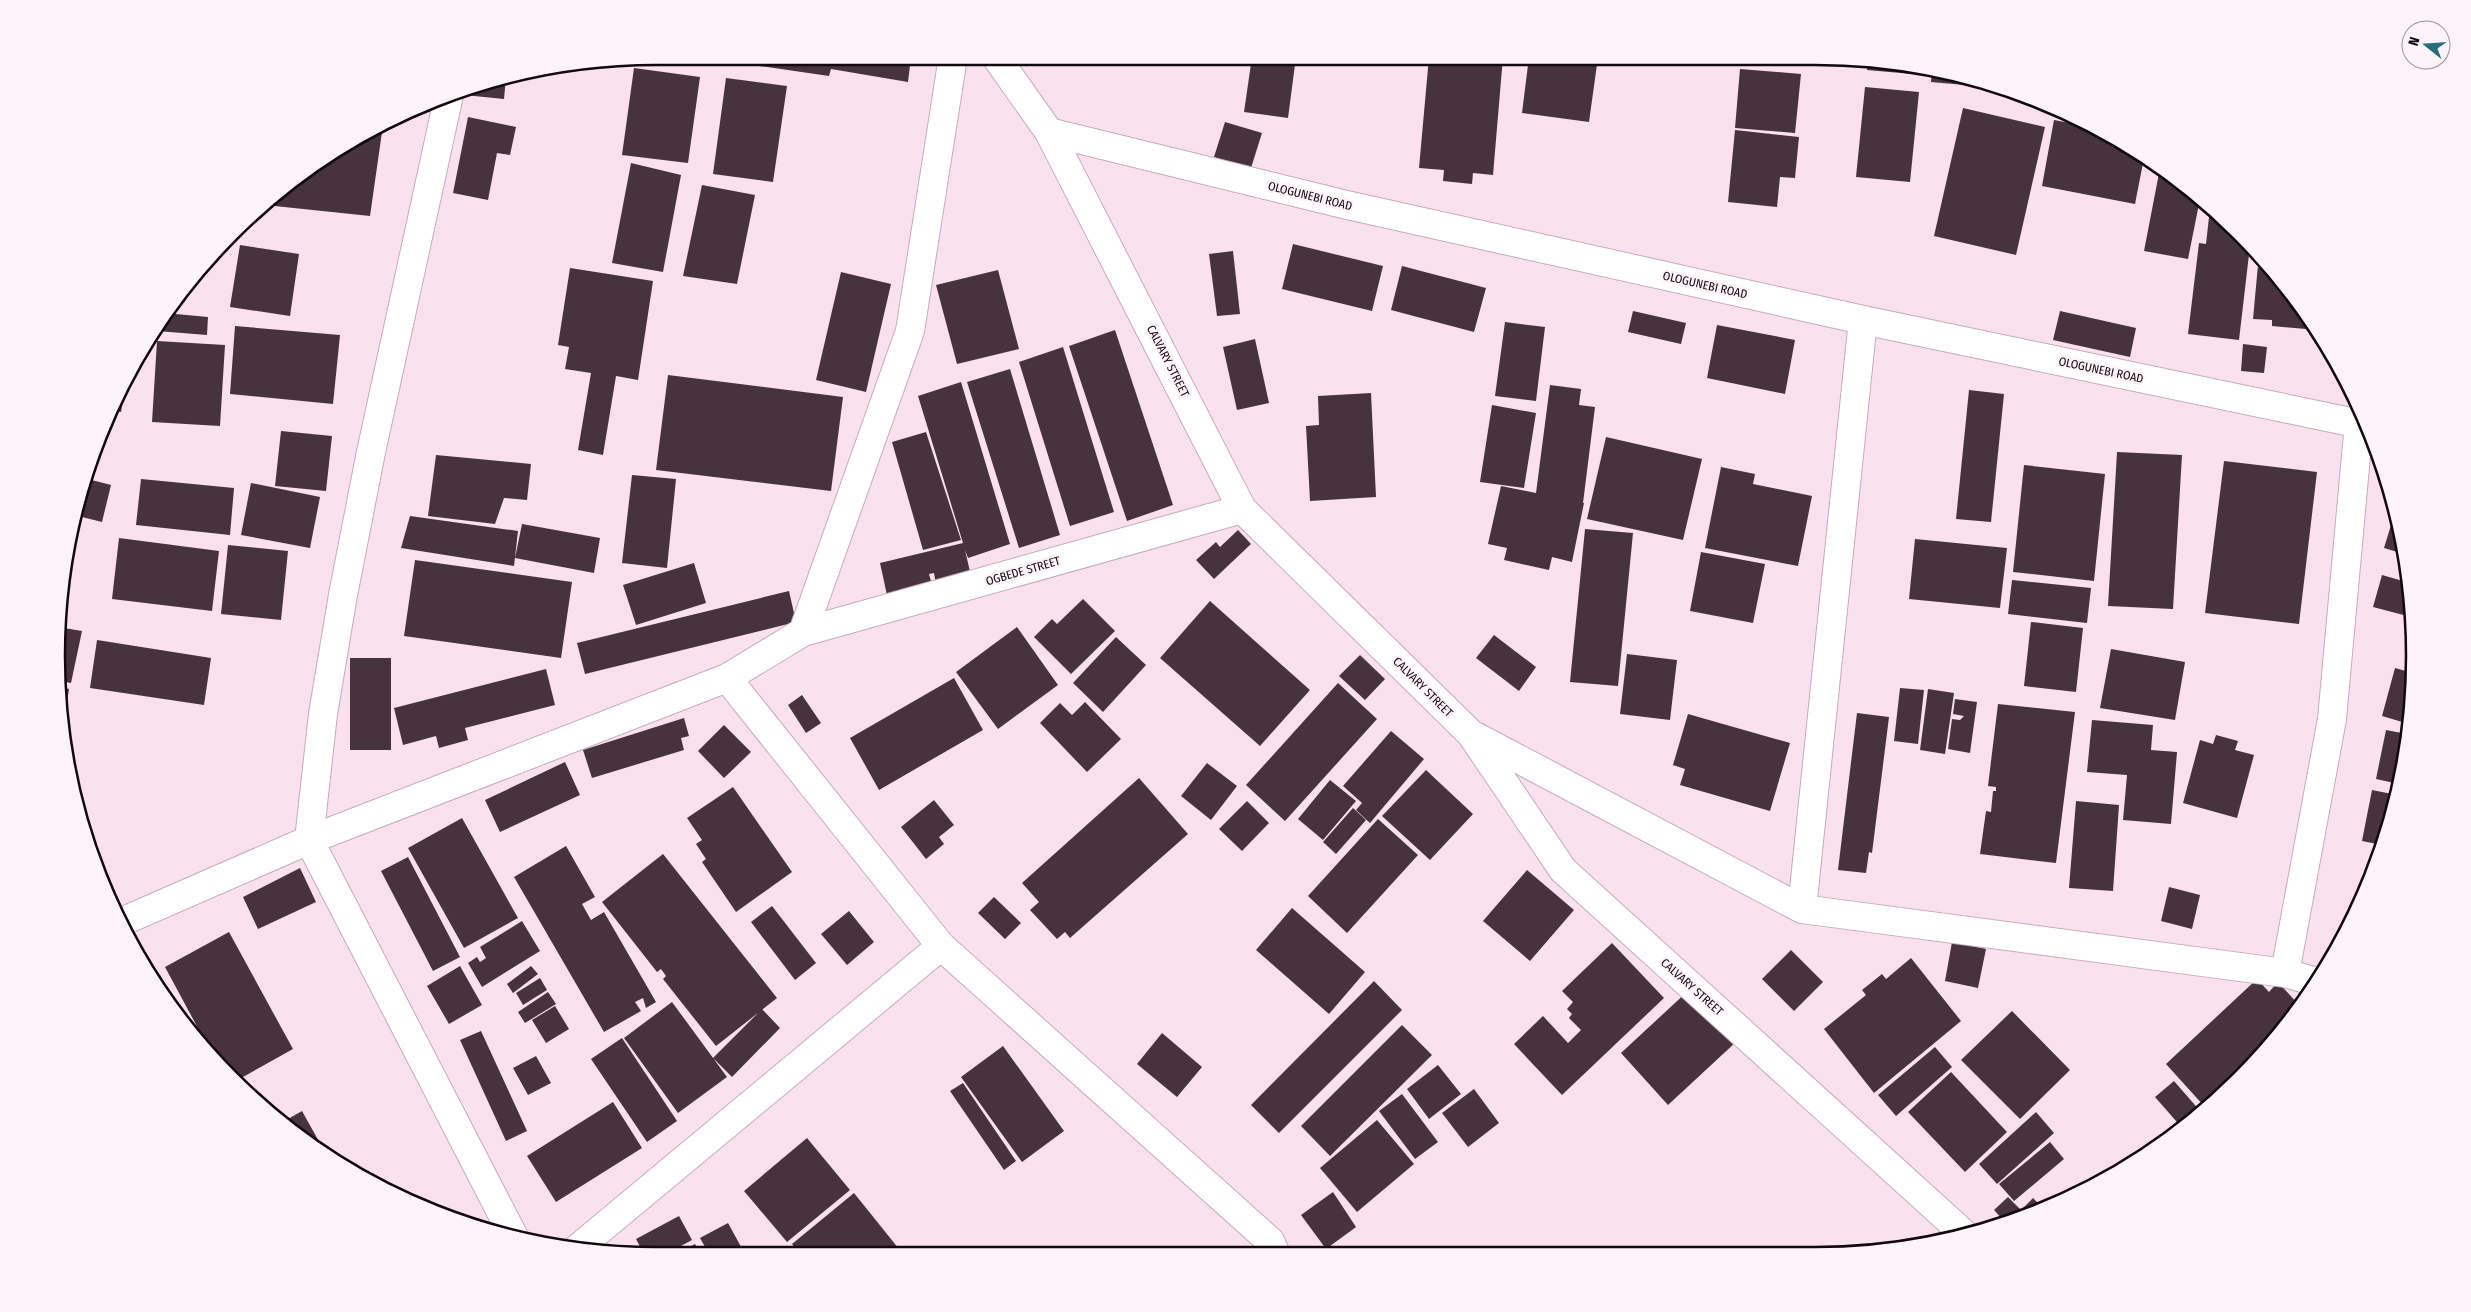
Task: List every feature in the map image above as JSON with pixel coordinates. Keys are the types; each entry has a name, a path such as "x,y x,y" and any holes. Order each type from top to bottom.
{"street":[{"path":"803,632 910,331 952,65"},
{"name":"CALVARY STREET","path":"1002,65 1048,132 1242,509 1471,734 1563,870 1959,1229"},
{"path":"447,103 371,452 343,595 323,714 309,840 510,1229"},
{"name":"OLOGUNEBI ROAD","path":"1048,132 1347,205 1863,320 2358,423"},
{"path":"1802,908 1863,320"},
{"path":"2285,973 2332,719 2361,431"},
{"name":"OGBEDE STREET","path":"127,919 309,840 727,678 803,632 1242,509"},
{"path":"727,678 941,946 1270,1241 1273,1247"},
{"path":"1471,734 1802,908 2285,973 2309,980"},
{"path":"585,1243 941,946"}],"building":[{"path":"753,65 910,65 908,82 831,69 829,76"},
{"path":"1251,65 1295,65 1288,118 1244,112"},
{"path":"1428,65 1502,65 1493,175 1473,173 1472,184 1443,181 1444,170 1419,168"},
{"path":"1528,65 1597,65 1589,122 1522,113"},
{"path":"1867,67 1912,73 1912,74 1867,70"},
{"path":"634,68 700,77 688,163 622,155"},
{"path":"1740,69 1801,74 1795,133 1735,128"},
{"path":"1931,76 1969,85 1931,82"},
{"path":"726,78 787,86 773,182 713,174"},
{"path":"505,84 504,99 468,95"},
{"path":"1865,87 1919,92 1910,182 1856,177"},
{"path":"1963,108 2045,127 2016,255 1934,236"},
{"path":"468,117 516,127 510,155 497,153 488,200 453,193"},
{"path":"2054,120 2076,126 2110,144 2143,165 2135,204 2042,186"},
{"path":"1225,122 1262,133 1251,168 1214,157"},
{"path":"1735,130 1799,137 1795,178 1780,177 1777,207 1728,202"},
{"path":"382,133 370,216 273,206 296,187 328,165 360,144"},
{"path":"631,163 681,175 663,272 612,263"},
{"path":"2159,176 2198,207 2188,259 2144,251"},
{"path":"702,185 755,195 737,284 683,276"},
{"path":"2209,216 2249,255 2239,340 2188,334 2199,243 2206,244"},
{"path":"1293,244 1383,266 1372,311 1282,289"},
{"path":"240,245 299,254 290,316 230,307"},
{"path":"1233,251 1240,314 1217,316 1209,254"},
{"path":"2258,265 2284,296 2306,329 2272,326 2272,320 2253,319"},
{"path":"1402,266 1486,288 1474,332 1391,310"},
{"path":"570,268 653,281 638,380 616,376 603,455 578,450 591,373 565,369 569,347 558,345"},
{"path":"998,270 1019,349 957,364 936,285"},
{"path":"841,272 891,284 866,392 816,380"},
{"path":"1633,311 1686,323 1681,344 1628,332"},
{"path":"2060,311 2136,328 2130,357 2053,340"},
{"path":"175,314 208,317 207,335 163,331"},
{"path":"1505,322 1545,327 1536,401 1495,396"},
{"path":"1717,325 1795,340 1785,394 1707,378"},
{"path":"235,326 340,335 333,404 230,394"},
{"path":"1115,330 1173,505 1127,521 1069,346"},
{"path":"1255,339 1269,403 1237,410 1223,347"},
{"path":"157,341 225,345 220,426 152,422"},
{"path":"2243,344 2267,347 2264,373 2241,371"},
{"path":"1063,347 1114,512 1070,526 1019,362"},
{"path":"1010,369 1060,535 1019,548 967,382"},
{"path":"668,375 843,397 831,491 656,470"},
{"path":"961,382 1010,544 968,558 965,550 971,576 936,584 934,573 929,574 932,585 887,595 880,563 963,543 918,396"},
{"path":"1550,385 1581,389 1579,405 1595,407 1584,503 1572,562 1552,557 1549,570 1504,560 1507,548 1488,544 1501,486 1536,493"},
{"path":"1969,390 2004,394 1991,522 1956,519"},
{"path":"1371,393 1376,497 1310,501 1306,426 1319,425 1318,396"},
{"path":"1492,405 1536,413 1524,488 1480,482"},
{"path":"281,431 332,436 326,491 275,486"},
{"path":"926,432 961,540 923,550 892,442"},
{"path":"1606,437 1702,459 1683,540 1587,519"},
{"path":"2117,452 2182,455 2173,609 2108,606"},
{"path":"436,455 531,464 527,500 504,498 495,524 428,516"},
{"path":"2224,461 2317,472 2299,624 2205,613"},
{"path":"2024,465 2105,474 2094,581 2013,572"},
{"path":"1721,467 1755,474 1753,484 1812,496 1798,566 1705,548"},
{"path":"632,475 676,479 667,568 622,563"},
{"path":"141,479 234,488 230,535 136,525"},
{"path":"92,480 111,485 102,522 82,517"},
{"path":"251,483 320,497 310,548 241,535"},
{"path":"410,516 518,531 514,566 401,548"},
{"path":"522,524 600,538 594,573 515,558"},
{"path":"2391,525 2391,525 2397,552 2384,548"},
{"path":"1585,529 1633,533 1618,686 1570,682"},
{"path":"1238,530 1251,544 1214,579 1196,560 1216,542 1220,547"},
{"path":"119,538 219,551 212,611 112,599"},
{"path":"1915,539 2007,548 2000,608 1909,599"},
{"path":"228,545 288,551 281,620 221,614"},
{"path":"1701,552 1765,564 1753,623 1690,611"},
{"path":"415,560 572,582 561,658 404,636"},
{"path":"694,563 706,603 636,625 623,585"},
{"path":"2382,575 2401,580 2405,615 2373,607"},
{"path":"2012,580 2091,588 2087,623 2008,614"},
{"path":"789,591 796,622 585,674 577,643"},
{"path":"1083,599 1115,631 1071,674 1034,637 1052,619 1057,624"},
{"path":"1210,601 1310,690 1260,746 1160,658"},
{"path":"2031,622 2083,628 2076,692 2024,686"},
{"path":"1017,627 1058,685 998,729 956,672"},
{"path":"66,628 82,631 71,683 66,682"},
{"path":"1494,635 1536,667 1519,691 1476,658"},
{"path":"1116,637 1146,665 1103,712 1073,683"},
{"path":"97,640 211,658 204,705 90,688"},
{"path":"2111,649 2185,662 2175,720 2100,708"},
{"path":"1627,654 1677,660 1670,720 1620,714"},
{"path":"1360,655 1385,679 1365,700 1339,676"},
{"path":"350,658 391,658 391,750 350,750"},
{"path":"2395,668 2406,671 2402,722 2382,716"},
{"path":"546,669 555,705 465,728 468,740 439,748 436,736 403,745 394,708"},
{"path":"954,678 983,730 879,790 850,738"},
{"path":"1338,683 1377,719 1285,821 1246,785"},
{"path":"66,688 69,689 67,703"},
{"path":"1900,688 1924,690 1918,744 1894,741"},
{"path":"1928,689 1954,693 1945,754 1920,750"},
{"path":"802,695 821,723 806,733 788,705"},
{"path":"1955,699 1977,702 1970,753 1948,749 1952,719 1960,720 1964,716 1953,714"},
{"path":"1085,702 1121,739 1087,772 1040,723 1060,703 1072,715"},
{"path":"1998,704 2075,712 2056,863 1980,854 1986,811 1991,812 1993,791 1996,791 1996,787 1988,786"},
{"path":"1857,713 1889,717 1872,853 1869,852 1866,873 1838,870"},
{"path":"1688,714 1790,743 1770,811 1680,785 1685,769 1673,765"},
{"path":"684,718 689,736 681,738 684,750 592,778 583,750"},
{"path":"2092,720 2153,725 2151,750 2177,752 2171,824 2123,820 2127,775 2087,772"},
{"path":"724,725 751,752 724,778 698,751"},
{"path":"2386,730 2401,733 2392,783 2376,779"},
{"path":"1391,731 1424,759 1370,823 1356,810 1362,803 1343,786"},
{"path":"2216,735 2238,741 2235,750 2254,755 2237,818 2183,803 2200,740 2213,744"},
{"path":"565,762 580,795 500,832 485,800"},
{"path":"1207,763 1237,786 1211,820 1181,796"},
{"path":"1426,770 1473,814 1430,860 1382,816"},
{"path":"1139,778 1188,834 1070,938 1065,932 1057,939 1030,910 1039,902 1022,883"},
{"path":"1330,780 1356,801 1323,840 1298,819"},
{"path":"733,787 792,872 736,912 702,862 706,859 696,844 702,840 687,818"},
{"path":"2372,790 2390,794 2376,844 2362,841"},
{"path":"934,800 954,825 939,837 944,844 926,859 901,827"},
{"path":"1247,801 1269,823 1242,851 1219,829"},
{"path":"2076,801 2119,805 2113,891 2069,888"},
{"path":"1353,808 1366,820 1336,854 1323,842"},
{"path":"462,818 518,918 464,948 408,848"},
{"path":"1378,819 1418,855 1347,933 1308,896"},
{"path":"566,846 595,897 582,904 591,920 604,912 656,1002 646,1008 643,998 635,1002 641,1011 604,1032 514,877"},
{"path":"663,854 777,998 716,1046 663,979 666,976 661,969 657,972 602,902"},
{"path":"408,857 460,957 433,971 381,871"},
{"path":"300,868 316,902 258,929 243,897"},
{"path":"1527,870 1574,910 1530,961 1483,921"},
{"path":"2169,887 2200,895 2192,929 2161,921"},
{"path":"994,897 1021,923 1005,939 978,913"},
{"path":"772,906 816,963 795,980 751,922"},
{"path":"1292,908 1365,972 1329,1014 1256,950"},
{"path":"849,911 874,942 847,965 821,934"},
{"path":"522,921 540,951 482,987 468,963 477,957 480,962 486,958 480,947"},
{"path":"229,932 293,1049 242,1078 199,1031 165,967"},
{"path":"1952,942 1986,949 1978,988 1945,981"},
{"path":"1612,943 1664,998 1562,1095 1514,1044 1543,1016 1568,1043 1581,1030 1569,1018 1572,1014 1567,1009 1573,1002 1562,991"},
{"path":"1791,950 1823,982 1794,1011 1762,979"},
{"path":"1911,958 1961,1021 1874,1093 1824,1029 1866,995 1862,990 1882,974 1886,979"},
{"path":"460,966 482,1005 449,1024 427,986"},
{"path":"531,966 538,974 513,993 507,984"},
{"path":"540,978 547,990 523,1005 516,993"},
{"path":"2257,979 2269,992 2278,982 2295,1000 2259,1046 2233,1074 2201,1103 2166,1064"},
{"path":"1374,981 1402,1010 1279,1133 1251,1105"},
{"path":"1689,990 1736,1042 1668,1105 1621,1053"},
{"path":"548,992 556,1004 525,1023 518,1012"},
{"path":"672,1002 727,1077 678,1113 624,1038"},
{"path":"555,1006 569,1029 546,1043 532,1020"},
{"path":"762,1009 780,1028 732,1077 713,1058"},
{"path":"2012,1011 2070,1070 2020,1119 1961,1060"},
{"path":"1402,1025 1432,1055 1330,1156 1301,1126"},
{"path":"481,1031 527,1131 506,1141 460,1040"},
{"path":"1162,1033 1202,1067 1177,1097 1137,1064"},
{"path":"622,1038 677,1121 647,1142 591,1059"},
{"path":"1003,1046 1064,1131 1022,1162 961,1077"},
{"path":"1935,1047 1952,1067 1896,1116 1878,1095"},
{"path":"536,1056 551,1083 528,1095 513,1068"},
{"path":"1438,1065 1461,1094 1429,1119 1407,1089"},
{"path":"1951,1072 2007,1132 1965,1172 1908,1112"},
{"path":"2174,1081 2197,1107 2178,1123 2155,1097"},
{"path":"963,1083 1016,1161 1004,1170 950,1091"},
{"path":"1474,1089 1499,1123 1468,1147 1442,1113"},
{"path":"1402,1094 1438,1142 1415,1159 1379,1111"},
{"path":"613,1102 642,1148 556,1202 527,1156"},
{"path":"302,1111 318,1140 296,1125 288,1119"},
{"path":"2036,1112 2054,1133 1997,1184 1979,1164"},
{"path":"1377,1120 1414,1164 1357,1212 1320,1168"},
{"path":"807,1138 850,1190 787,1242 744,1191"},
{"path":"2050,1142 2064,1159 2014,1201 1999,1184"},
{"path":"1333,1192 1356,1227 1329,1247 1325,1247 1301,1215"},
{"path":"854,1193 897,1247 794,1247 792,1244"},
{"path":"2008,1197 2021,1210 2001,1217 1994,1210"},
{"path":"2033,1198 2038,1203 2021,1210"},
{"path":"679,1216 692,1240 679,1247 656,1247 640,1247 636,1239"},
{"path":"728,1223 741,1247 705,1247 700,1238"}]}
